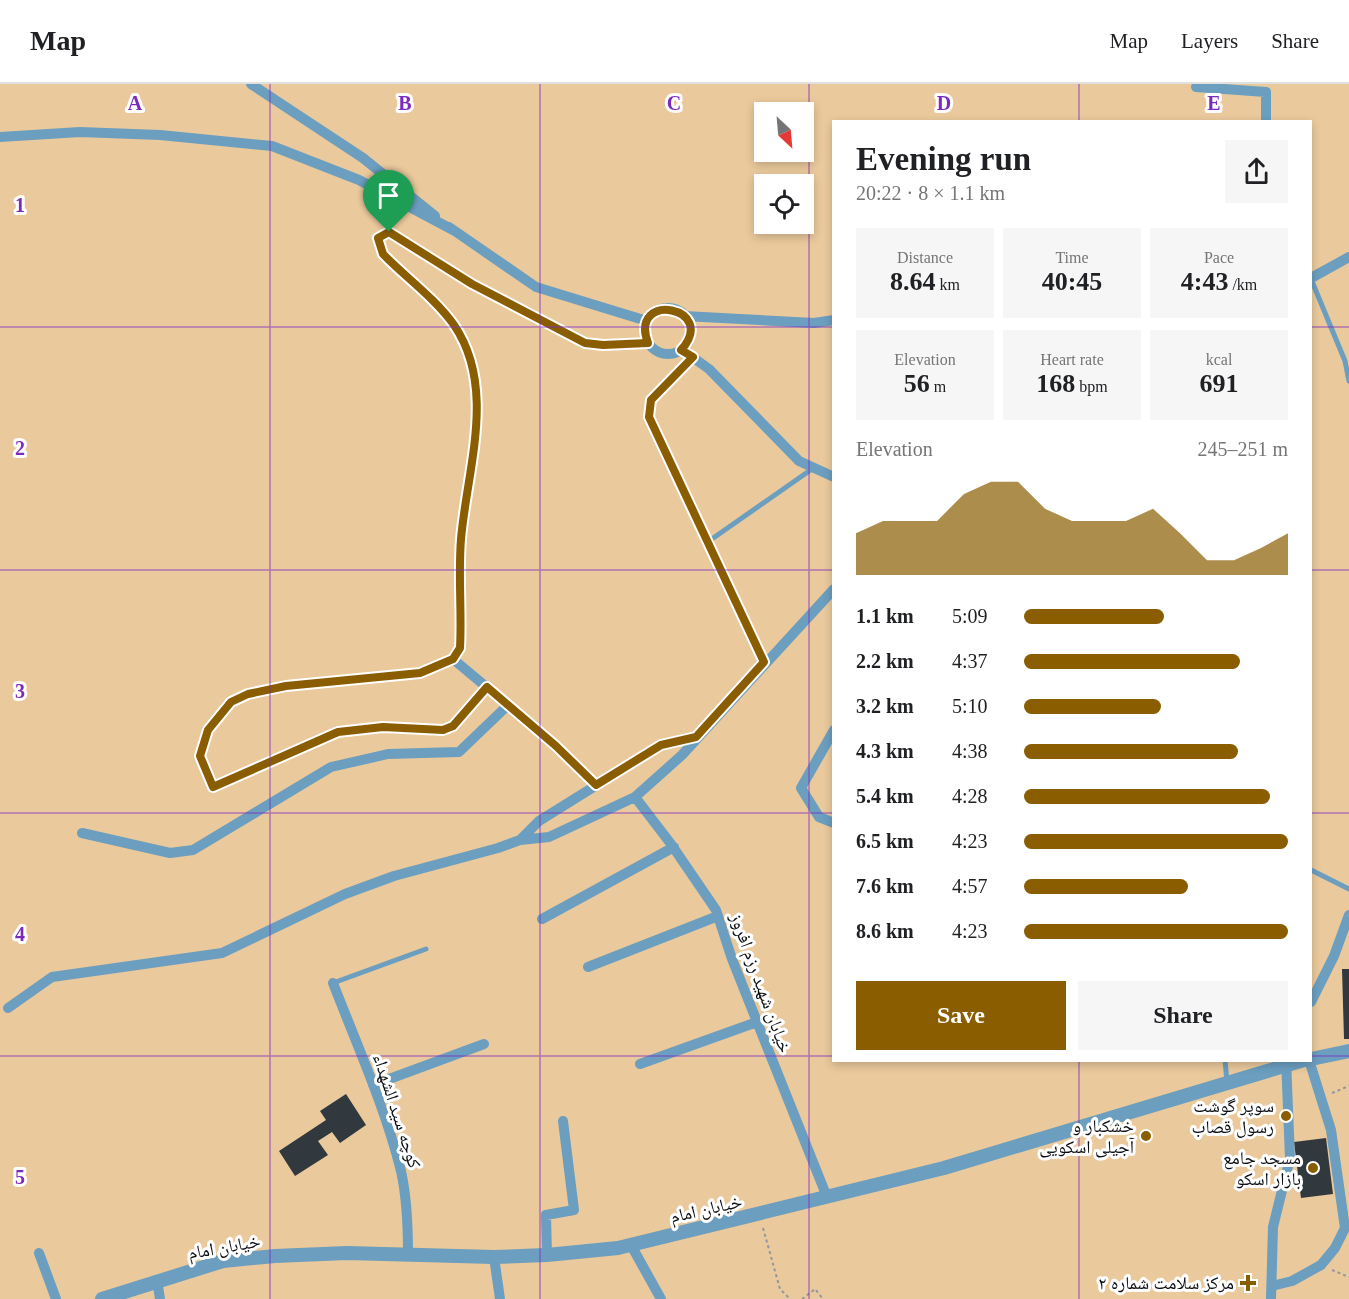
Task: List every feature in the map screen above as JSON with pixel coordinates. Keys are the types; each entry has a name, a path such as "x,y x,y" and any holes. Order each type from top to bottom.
{"street":[{"path":"251,84 363,158 453,230 536,287 647,321"},
{"path":"1196,87 1266,92 1266,120"},
{"path":"0,137 92,133 160,135 272,146 359,180 453,230"},
{"path":"487,687 453,726 443,730 383,727 338,732 213,787 200,756 208,730 231,702 248,694 286,686 420,673 453,659 460,648 461,540 476,431 476,382 467,351 453,325 383,254 378,238 389,232 472,284 585,343 603,345 648,343"},
{"path":"1312,277 1349,257"},
{"path":"664,309 678,311 684,316 690,329 690,337 681,350 667,354 659,352 648,343 645,328 647,321 657,311 664,309"},
{"path":"684,316 814,323 832,320"},
{"path":"681,350 709,369 799,461 812,469 832,476"},
{"path":"693,357 651,400 649,417 764,662"},
{"path":"8,1008 52,977 222,953 345,894 394,876 520,840 549,837 635,797 682,755 764,662 832,591"},
{"path":"453,659 556,746 596,785"},
{"path":"82,833 170,853 192,850 331,766 388,754 459,752 508,705"},
{"path":"832,734 801,788 819,817 832,823"},
{"path":"520,840 538,821 661,745 696,737"},
{"name":"خیابان شهید رزم افروز","path":"635,797 674,847 718,916 757,1022 827,1197"},
{"path":"543,919 674,847"},
{"path":"1312,996 1334,956 1349,915"},
{"path":"588,967 718,916"},
{"name":"کوچه سید الشهداء","path":"333,983 373,1085 401,1172 408,1223 408,1254"},
{"path":"640,1064 757,1022"},
{"path":"373,1085 484,1044"},
{"path":"1312,1060 1349,1052"},
{"path":"1271,1299 1274,1227 1290,1158 1290,1101 1286,1062"},
{"name":"خیابان امام","path":"102,1299 157,1280 223,1262 254,1258 347,1253 494,1257 547,1255 632,1245 944,1168 1227,1084 1286,1062"},
{"path":"1272,1286 1292,1281 1322,1265 1335,1248 1345,1228 1331,1130 1311,1062"},
{"path":"547,1255 546,1215 574,1210 563,1121"},
{"path":"632,1245 661,1299"},
{"path":"39,1252 56,1299"},
{"path":"494,1257 500,1299"},
{"path":"157,1280 160,1299"}],"lane":[{"path":"1312,280 1345,361 1349,381"},
{"path":"709,542 812,469"},
{"path":"1312,870 1349,889"},
{"path":"333,983 426,949"},
{"path":"1225,1062 1227,1084"}],"path":[{"path":"1320,1098 1349,1086"},
{"path":"759,1215 780,1289 790,1299"},
{"path":"1322,1265 1349,1276"},
{"path":"802,1299 815,1289 824,1299"}],"shaded area":[{"path":"0,84 1349,84 1349,1299 0,1299"}],"building":[{"path":"1342,969 1349,969 1349,1039 1344,1039"},
{"path":"346,1094 366,1125 340,1143 332,1132 318,1141 328,1155 295,1176 279,1151 326,1120 320,1111"},
{"name":"مسجد جامع بازار اسکو","path":"1326,1138 1333,1194 1301,1198 1294,1142"}],"place":[{"name":"سوپر گوشت رسول قصاب","path":"1286,1116"},
{"name":"خشکبار و آجیلی اسکویی","path":"1146,1136"},
{"name":"مسجد جامع بازار اسکو","path":"1313,1168"},
{"name":"مرکز سلامت شماره ۲","path":"1248,1283"}],"route":[{"path":"389,232 472,284 585,343 603,345 648,343 645,336 647,321 657,311 664,309 678,311 688,322 690,337 681,350 693,357 651,400 649,417 764,662 696,737 661,745 596,785 556,746 487,687 453,726 443,730 383,727 338,732 213,787 200,756 208,730 231,702 248,694 286,686 420,673 453,659 460,648 461,540 476,431 476,382 467,351 453,325 383,254 378,238 389,232"}]}
